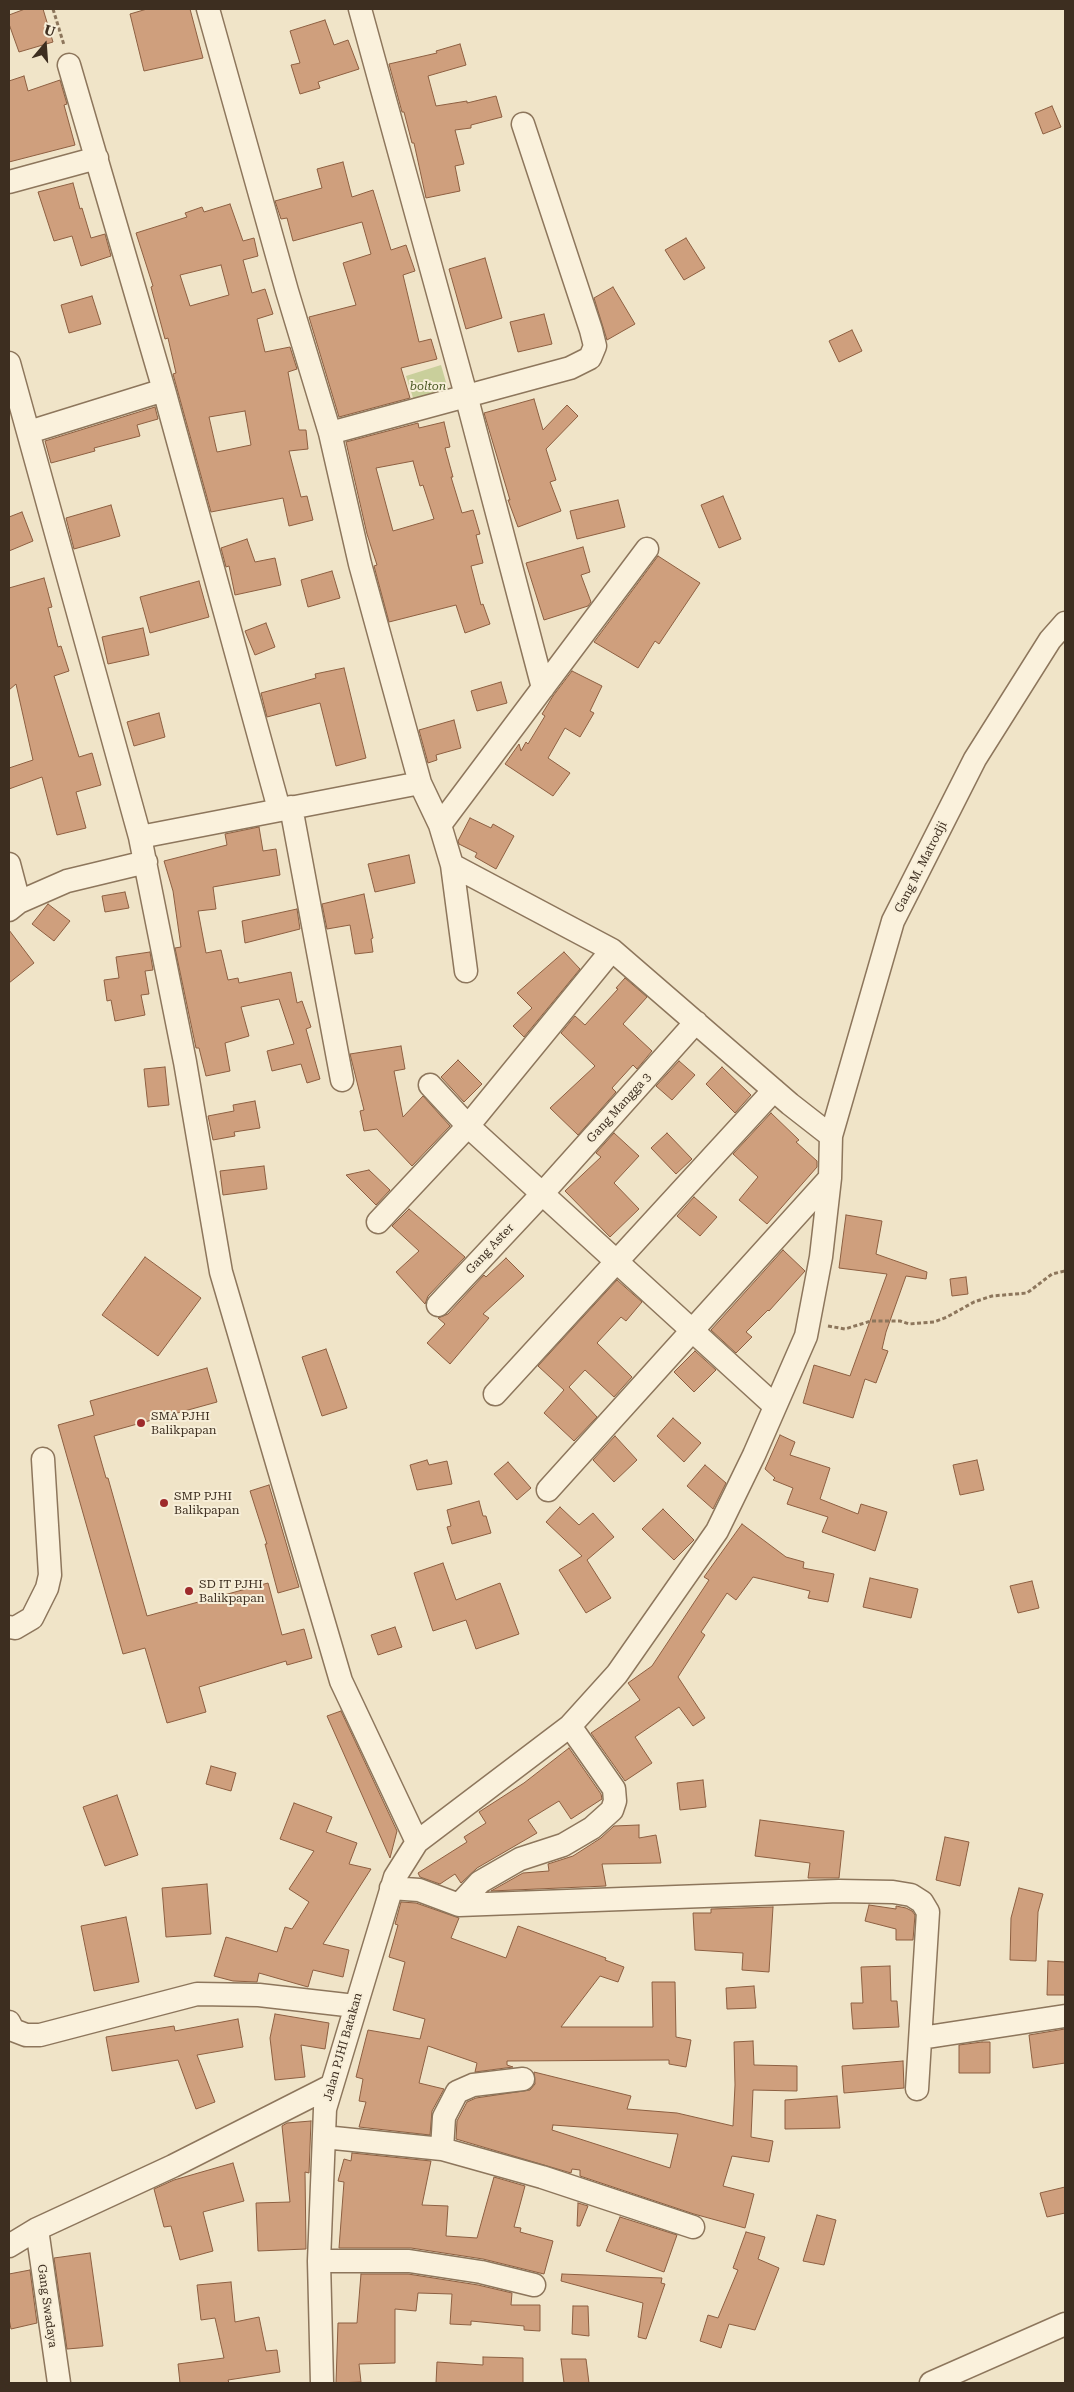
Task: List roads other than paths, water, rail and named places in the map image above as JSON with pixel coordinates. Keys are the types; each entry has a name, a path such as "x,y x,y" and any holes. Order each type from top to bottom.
{"street":[{"path":"208,9 287,291 330,433 360,564 420,783 440,825 452,865 466,971"},
{"path":"360,9 466,396 543,688"},
{"path":"69,65 285,808 342,1080"},
{"path":"330,433 570,368 590,358 595,346 523,124"},
{"path":"9,182 97,158"},
{"path":"9,363 146,862 185,1062 221,1272 341,1681 417,1842"},
{"path":"29,432 164,390"},
{"path":"440,825 648,549"},
{"name":"Gang M. Matrodji","path":"417,1842 570,1726 617,1674 717,1531 792,1373 806,1336 821,1257 830,1178 831,1136 894,921 975,759 1050,640 1065,623"},
{"path":"140,837 420,783"},
{"path":"9,864 14,906 67,881 146,862"},
{"path":"452,865 612,950 774,1090 831,1136"},
{"path":"378,1222 468,1126 612,950"},
{"name":"Gang Mangga 3","path":"542,1194 696,1022"},
{"path":"430,1085 468,1126 775,1406"},
{"path":"495,1394 774,1090"},
{"path":"548,1490 830,1178"},
{"name":"Gang Aster","path":"438,1305 542,1194"},
{"path":"9,1627 15,1628 32,1618 47,1588 50,1575 43,1459"},
{"path":"459,1905 480,1882 520,1859 563,1844 592,1828 612,1810 615,1801 614,1790 570,1726"},
{"name":"Jalan PJHI Batakan","path":"322,2383 319,2261 325,2109 391,1888 395,1877 417,1842"},
{"path":"391,1888 419,1890 459,1905 839,1891 893,1892 912,1896 922,1902 928,1912 921,2038 916,2089"},
{"path":"9,2022 13,2030 26,2035 40,2035 197,1994 259,1995 355,2006"},
{"path":"921,2038 1065,2016"},
{"path":"442,2149 444,2117 456,2092 473,2085 522,2079"},
{"path":"9,2246 37,2228 173,2166 331,2086"},
{"path":"324,2137 410,2144 442,2149 542,2177 692,2227"},
{"name":"Gang Swadaya","path":"37,2228 59,2383"},
{"path":"319,2261 424,2263 480,2272 534,2285"},
{"path":"931,2383 1065,2324"}],"place":[{"name":"SMA PJHI Balikpapan","path":"141,1423"},
{"name":"SMP PJHI Balikpapan","path":"164,1503"},
{"name":"SD IT PJHI Balikpapan","path":"189,1591"}],"park label":[{"name":"bolton","path":"428,386"}]}
